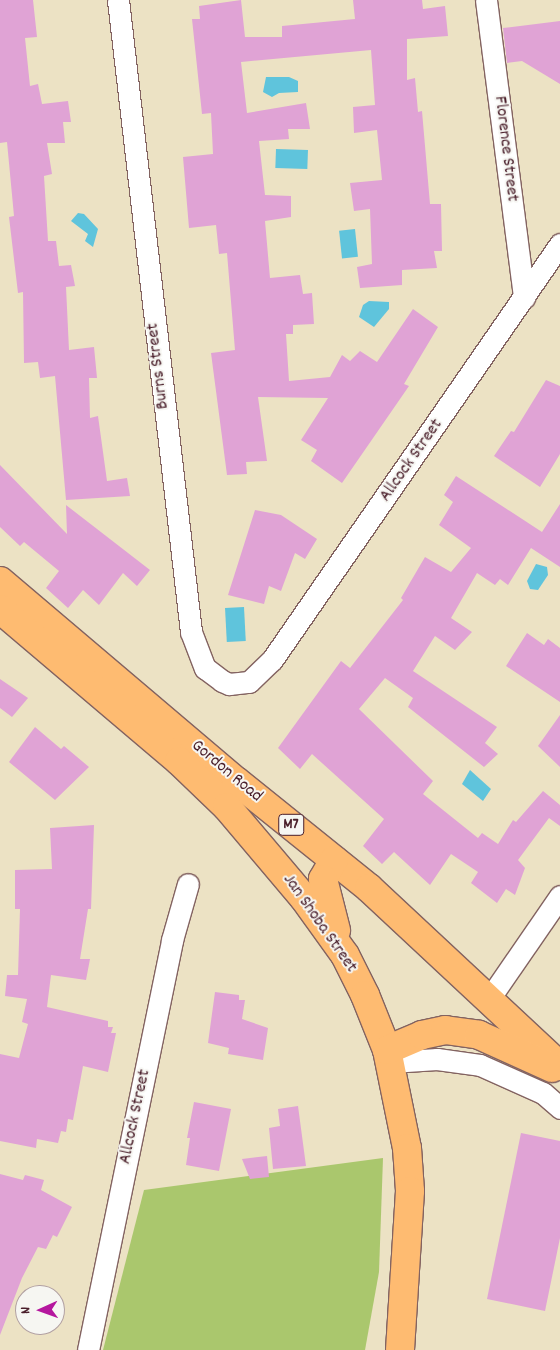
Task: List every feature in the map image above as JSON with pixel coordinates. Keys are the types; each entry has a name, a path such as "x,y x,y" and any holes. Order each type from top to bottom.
{"main road":[{"name":"Gordon Road","path":"0,581 369,888 560,1066"},
{"name":"Jan Shoba Street","path":"0,609 72,668 179,761 227,807 304,898 345,955 365,995 389,1056 403,1122 410,1191 400,1350"},
{"path":"334,860 323,874 323,888 345,955"},
{"path":"389,1056 436,1031 463,1032 496,1042 560,1072"}],"street":[{"name":"Burns Street","path":"118,0 191,632 201,661 213,676 229,684 238,684 259,675"},
{"name":"Florence Street","path":"486,0 524,298"},
{"name":"Allcock Street","path":"259,675 560,244"},
{"name":"Allcock Street","path":"88,1350 172,940 188,884"},
{"path":"489,999 560,896"},
{"path":"389,1056 436,1059 480,1065 543,1093 560,1108"}],"green space":[{"path":"383,1158 379,1272 365,1350 103,1350 144,1190"}],"water":[{"path":"266,77 289,77 298,81 298,92 279,93 272,97 263,92"},
{"path":"276,149 308,150 307,169 275,168"},
{"path":"78,213 84,214 98,229 93,247 85,241 88,234 71,221"},
{"path":"355,229 358,257 342,259 339,231"},
{"path":"369,301 389,302 389,309 374,327 359,317 363,305"},
{"path":"536,564 547,567 548,575 538,590 530,589 527,581"},
{"path":"244,607 246,641 227,642 225,608"},
{"path":"470,770 491,789 483,801 462,784"}],"building":[{"path":"0,0 33,0 37,37 25,38 30,86 38,84 42,104 68,101 71,122 63,122 65,143 47,143 52,174 44,176 48,241 56,241 59,266 71,265 75,286 66,287 69,350 94,347 97,378 89,378 90,418 98,416 107,481 127,478 130,496 66,500 55,376 40,378 38,362 24,363 23,292 18,293 9,217 14,216 7,142 0,143"},
{"path":"241,0 245,37 282,37 282,26 355,19 353,0 422,0 423,9 445,6 448,36 407,39 407,80 415,78 418,112 422,111 430,204 441,204 442,251 434,251 437,268 402,270 402,285 360,288 357,267 372,264 370,209 354,211 350,183 382,180 377,130 354,133 353,107 375,105 371,50 241,62 247,113 306,103 310,129 288,129 289,139 259,141 265,195 291,196 291,217 265,221 270,278 300,275 303,294 312,293 314,324 293,325 293,334 286,334 289,381 330,377 342,355 350,361 360,351 377,362 413,309 438,327 404,384 409,386 342,483 311,461 317,450 301,440 328,398 258,397 267,461 246,462 247,474 227,475 211,353 235,350 227,253 219,254 216,225 189,228 183,157 213,154 211,113 202,114 192,19 200,19 199,6"},
{"path":"560,21 560,84 522,61 507,63 503,28"},
{"path":"546,380 560,386 560,454 540,487 494,456 511,431 514,432"},
{"path":"0,465 67,534 66,505 150,570 137,586 123,573 99,605 83,590 68,608 46,588 59,571 24,542 20,546 0,527"},
{"path":"456,476 542,532 560,504 560,567 531,548 508,585 500,579 495,585 477,573 451,618 472,632 455,650 435,636 413,671 497,727 485,743 498,754 484,767 408,707 413,698 385,678 359,709 433,781 423,794 478,838 482,833 498,844 513,820 516,822 543,791 560,805 560,826 549,818 518,860 525,868 515,895 506,889 497,903 471,883 478,872 451,854 430,885 394,852 382,864 363,846 384,819 312,754 300,769 278,748 341,661 350,668 403,600 401,598 425,557 451,572 471,548 439,525 453,502 444,495"},
{"path":"255,510 281,515 317,539 305,559 295,553 281,591 269,586 264,604 228,595"},
{"path":"527,633 544,645 548,639 560,648 560,702 506,666"},
{"path":"0,679 28,698 12,717 0,708"},
{"path":"560,715 560,767 538,746"},
{"path":"35,727 61,749 64,746 89,767 55,800 9,762"},
{"path":"94,825 91,909 88,909 80,959 90,959 86,980 51,975 47,1007 108,1021 108,1027 113,1027 111,1033 116,1033 108,1072 83,1066 73,1120 68,1119 66,1132 61,1131 58,1143 37,1139 36,1148 0,1141 0,1054 19,1058 28,1024 22,1022 27,999 5,996 7,975 18,975 20,909 15,909 15,870 52,869 50,828"},
{"path":"215,992 239,995 239,1000 245,1000 242,1019 268,1028 263,1060 228,1054 229,1048 208,1043"},
{"path":"194,1102 231,1109 219,1171 186,1165 190,1138 187,1138"},
{"path":"298,1106 306,1166 273,1169 269,1128 280,1126 278,1109"},
{"path":"521,1133 560,1141 560,1238 545,1311 487,1299"},
{"path":"267,1156 269,1177 250,1179 242,1159"},
{"path":"0,1174 23,1180 25,1175 44,1180 41,1190 72,1207 57,1237 53,1235 46,1249 38,1247 19,1285 15,1285 15,1296 0,1335"}]}
